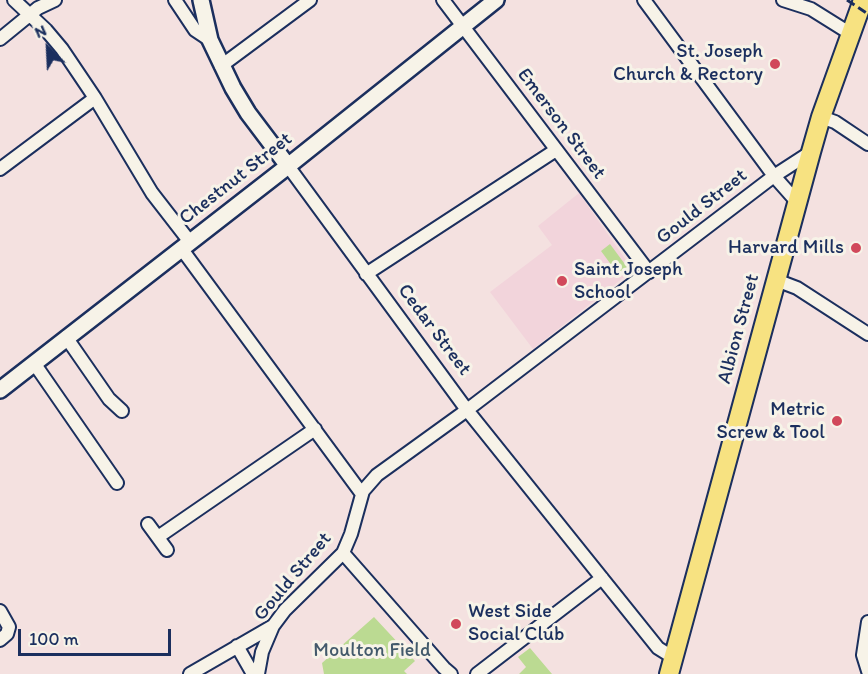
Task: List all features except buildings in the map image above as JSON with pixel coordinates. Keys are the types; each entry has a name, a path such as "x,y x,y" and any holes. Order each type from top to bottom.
{"main road":[{"name":"Albion Street","path":"672,666 821,117 863,0"}],"street":[{"path":"14,0 62,49 186,245 362,494"},
{"path":"0,39 38,8 56,0"},
{"path":"175,0 195,30 210,40"},
{"name":"Cedar Street","path":"201,0 210,40 242,105 467,410 672,666"},
{"path":"221,66 310,0"},
{"name":"Emerson Street","path":"443,0 649,272"},
{"name":"Chestnut Street","path":"2,385 34,363 288,166 496,0"},
{"path":"644,0 774,176 797,201"},
{"path":"783,0 811,9 851,34"},
{"path":"0,169 95,98"},
{"path":"821,117 835,122 868,144"},
{"path":"366,274 556,150"},
{"name":"Gould Street","path":"258,674 262,652 273,626 285,610 343,553 362,494 371,480 467,410 774,176 811,152"},
{"path":"776,280 797,288 868,334"},
{"path":"66,337 109,399 122,411"},
{"path":"34,363 117,483"},
{"path":"158,537 315,429"},
{"path":"148,524 167,550"},
{"path":"343,553 451,674"},
{"path":"477,674 602,578"},
{"path":"0,611 9,627 7,634 0,640"},
{"path":"868,622 863,655 868,671"},
{"path":"190,674 273,626"},
{"path":"237,646 253,674"}],"shaded area":[{"name":"Saint Joseph School","path":"579,193 633,270 533,349 490,292 552,245 538,226"}],"green space":[{"path":"610,244 627,267 618,274 601,251"},
{"name":"Moulton Field","path":"374,617 415,661 404,671 407,674 324,674 322,663"},
{"path":"530,648 552,674 519,674 526,667 518,657"}],"railway":[{"path":"847,0 868,14"}],"place":[{"name":"St. Joseph Church & Rectory","path":"775,64"},
{"name":"Harvard Mills","path":"856,248"},
{"name":"Saint Joseph School","path":"562,281"},
{"name":"Metric Screw & Tool","path":"837,421"},
{"name":"West Side Social Club","path":"456,624"}]}
